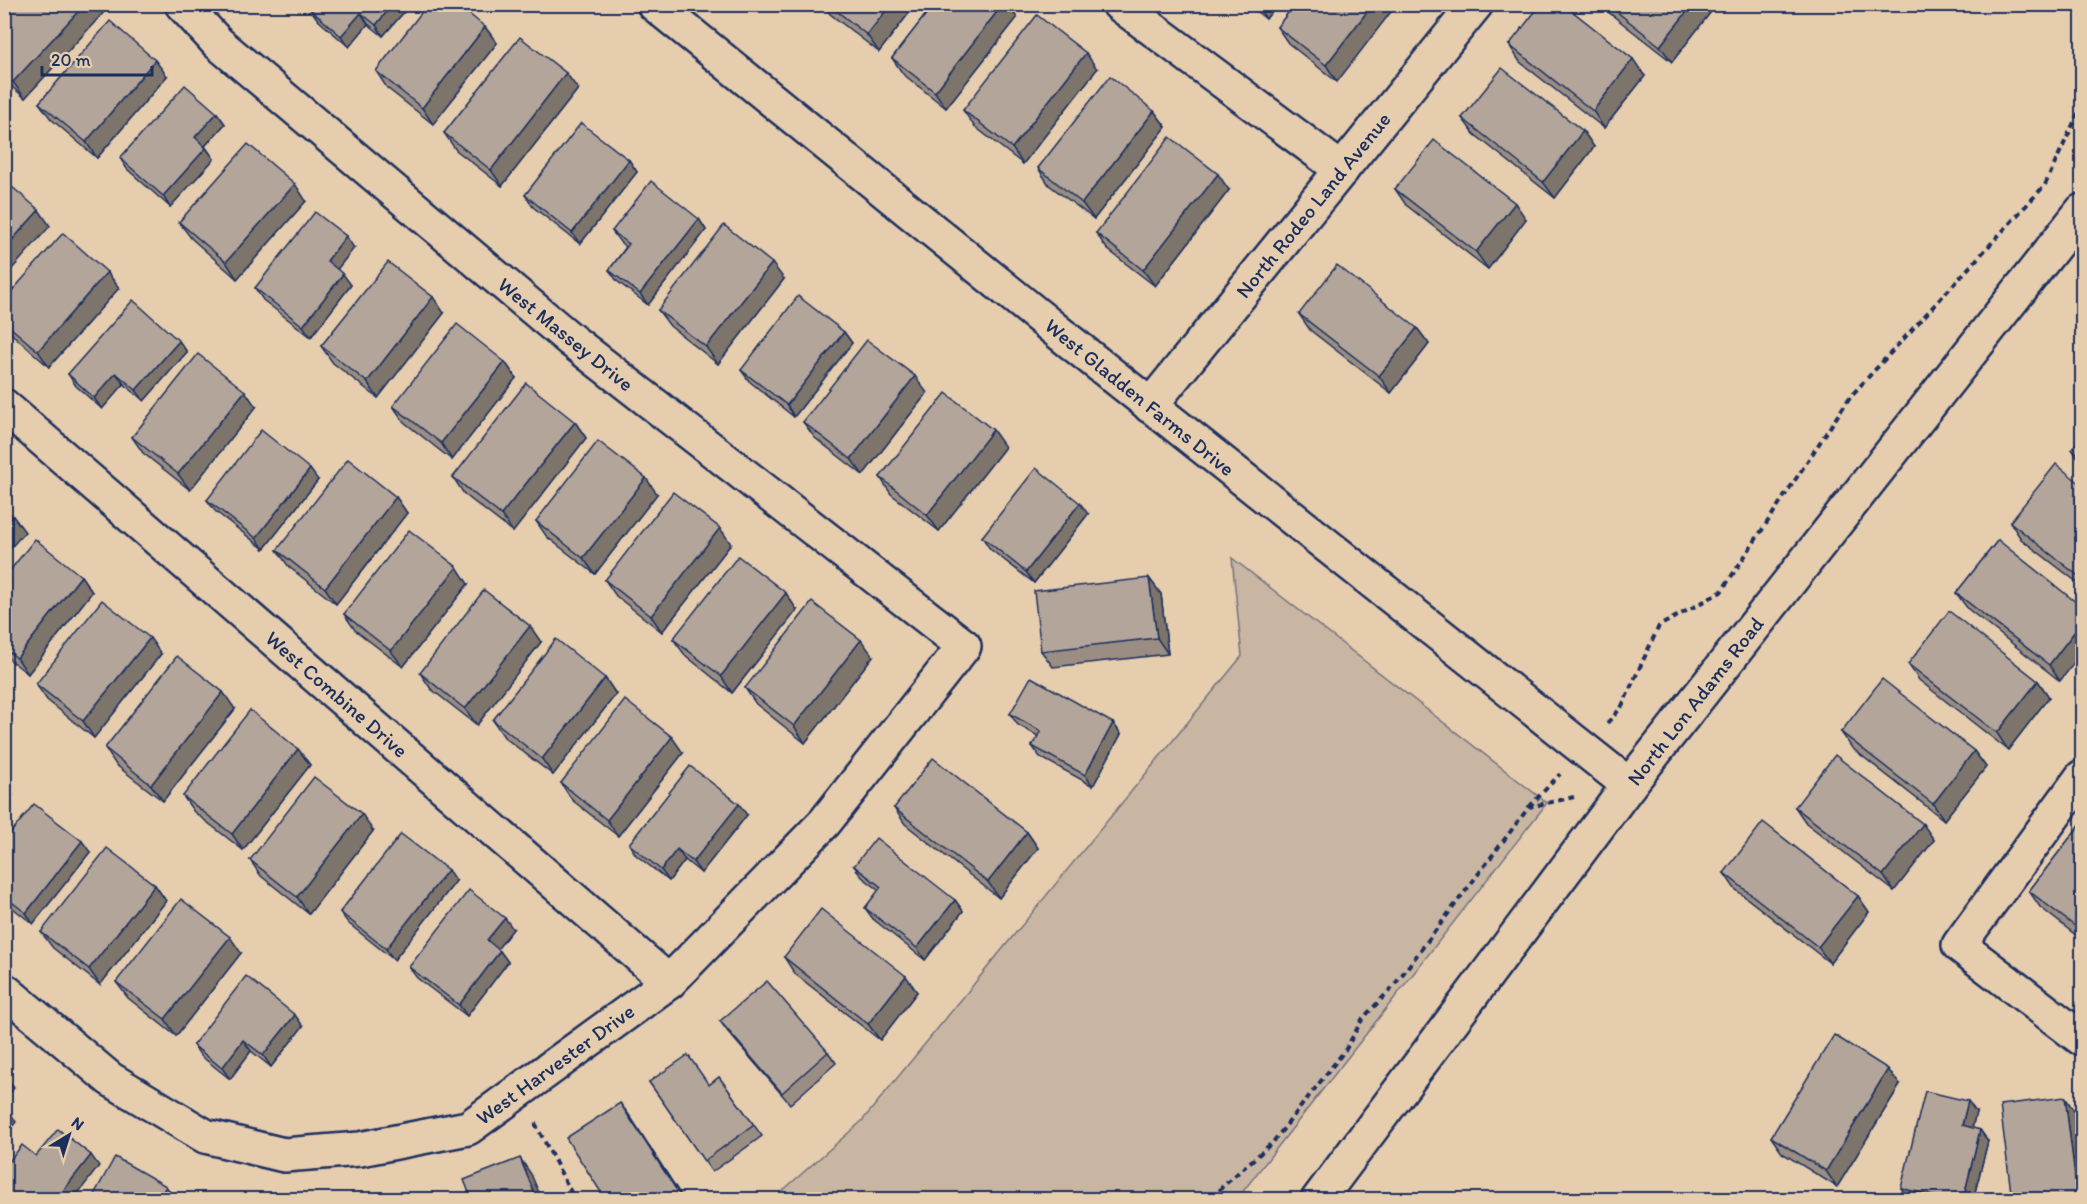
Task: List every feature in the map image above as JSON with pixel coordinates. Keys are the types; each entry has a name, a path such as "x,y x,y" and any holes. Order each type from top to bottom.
{"street":[{"name":"West Massey Drive","path":"182,4 218,43 571,340 964,646"},
{"name":"West Gladden Farms Drive","path":"654,4 1150,406 1629,785"},
{"path":"1119,4 1342,170"},
{"name":"North Rodeo Land Avenue","path":"1150,406 1476,4"},
{"name":"North Lon Adams Road","path":"1328,1196 1629,785 2082,211"},
{"name":"West Combine Drive","path":"4,406 669,982"},
{"name":"West Harvester Drive","path":"4,990 110,1078 205,1136 284,1155 360,1149 468,1128 669,982 825,822 964,646"},
{"path":"2082,777 1959,945 2082,1039"}],"path":[{"path":"1214,1200 1222,1187 1273,1142 1346,1049 1363,1018 1392,988 1530,807 1621,708 1659,626 1721,592 1850,397 2045,185 2082,105"},
{"path":"1530,807 1629,785"},
{"path":"518,1091 576,1200"}],"shaded area":[{"path":"1232,558 1547,803 1237,1199 773,1199 862,1121 1242,656"}],"building":[{"path":"4,4 85,4 13,82 4,74"},
{"path":"314,4 393,4 376,25 361,13 341,36 310,9"},
{"path":"428,4 457,4 485,27 422,108 376,71"},
{"path":"828,4 891,4 867,35"},
{"path":"934,4 1003,4 935,92 892,58"},
{"path":"1295,4 1373,4 1326,65 1277,27"},
{"path":"1541,4 1563,4 1633,59 1593,111 1509,45"},
{"path":"1607,4 1693,4 1660,46"},
{"path":"1037,15 1086,53 1012,148 963,110"},
{"path":"110,21 155,60 86,142 39,103"},
{"path":"520,37 566,73 491,170 444,133"},
{"path":"1502,68 1583,131 1543,182 1462,118"},
{"path":"1110,76 1154,111 1082,203 1038,168"},
{"path":"185,85 217,113 195,137 206,148 163,196 120,158"},
{"path":"581,123 629,160 572,233 525,195"},
{"path":"1170,137 1218,174 1143,270 1096,233"},
{"path":"1434,140 1515,203 1476,252 1395,189"},
{"path":"248,144 295,184 226,262 179,222"},
{"path":"4,180 39,210 4,249"},
{"path":"651,181 699,219 640,294 609,270 629,244 612,231"},
{"path":"315,212 346,236 327,261 343,274 303,326 255,288"},
{"path":"724,225 772,263 706,347 658,310"},
{"path":"63,233 107,272 38,351 4,322 4,300"},
{"path":"388,262 433,297 367,382 321,346"},
{"path":"1337,265 1417,328 1379,376 1299,314"},
{"path":"798,296 844,332 787,405 741,370"},
{"path":"133,300 179,341 136,390 116,373 94,398 68,374"},
{"path":"457,324 505,362 441,443 393,406"},
{"path":"867,340 915,376 851,459 803,422"},
{"path":"198,354 245,391 178,474 132,437"},
{"path":"526,383 575,422 501,515 453,477"},
{"path":"946,393 993,430 927,515 880,477"},
{"path":"261,430 310,469 256,538 207,500"},
{"path":"2082,436 2082,457 2072,449"},
{"path":"598,441 646,478 583,558 536,521"},
{"path":"348,459 396,497 325,588 277,550"},
{"path":"2056,464 2082,485 2082,579 2010,522"},
{"path":"1036,468 1080,503 1026,572 982,537"},
{"path":"673,492 720,528 651,616 605,580"},
{"path":"4,508 13,516 4,526"},
{"path":"409,530 457,567 391,651 344,614"},
{"path":"35,539 81,576 17,658 4,648 4,578"},
{"path":"1998,540 2082,607 2082,622 2049,665 1956,593"},
{"path":"738,556 786,593 721,676 673,639"},
{"path":"1149,578 1157,638 1041,651 1034,591"},
{"path":"484,590 530,626 465,709 420,673"},
{"path":"102,600 150,638 83,721 36,684"},
{"path":"812,602 861,640 794,726 745,688"},
{"path":"1949,611 2038,681 1997,733 1908,664"},
{"path":"556,639 605,678 542,759 493,720"},
{"path":"177,656 223,692 151,785 105,748"},
{"path":"1031,677 1113,723 1085,775 1032,746 1041,731 1010,714"},
{"path":"1882,679 1974,751 1933,804 1841,732"},
{"path":"625,700 672,737 607,820 561,783"},
{"path":"250,710 298,749 232,834 183,796"},
{"path":"1835,755 1923,824 1883,875 1795,807"},
{"path":"933,758 1027,832 988,882 894,808"},
{"path":"690,766 739,804 693,862 677,849 661,870 629,844"},
{"path":"314,777 362,814 297,897 250,860"},
{"path":"34,804 82,841 26,913 4,896 4,871 9,864 4,860 4,841"},
{"path":"1763,822 1858,896 1818,947 1724,873"},
{"path":"2082,822 2082,927 2080,930 2029,891"},
{"path":"401,834 448,870 386,949 340,912"},
{"path":"876,838 955,900 917,948 865,908 881,887 854,866"},
{"path":"107,848 155,885 89,969 41,932"},
{"path":"469,890 505,918 487,940 500,951 459,1005 409,967"},
{"path":"181,899 230,937 165,1019 116,982"},
{"path":"821,909 906,976 868,1024 784,957"},
{"path":"246,976 295,1015 263,1055 243,1040 222,1068 193,1045"},
{"path":"767,981 828,1052 782,1093 720,1021"},
{"path":"1834,1035 1888,1069 1826,1171 1771,1137"},
{"path":"688,1055 709,1085 719,1077 754,1125 704,1161 649,1082"},
{"path":"1925,1091 1968,1101 1962,1125 1980,1130 1963,1200 1949,1200 1901,1188"},
{"path":"2065,1097 2078,1200 2012,1200 2000,1105"},
{"path":"620,1103 683,1200 606,1200 566,1138"},
{"path":"58,1129 91,1155 56,1200 4,1200 4,1168 22,1145 36,1156"},
{"path":"115,1157 166,1186 158,1200 91,1200"},
{"path":"520,1158 537,1200 472,1200 464,1180"}]}
